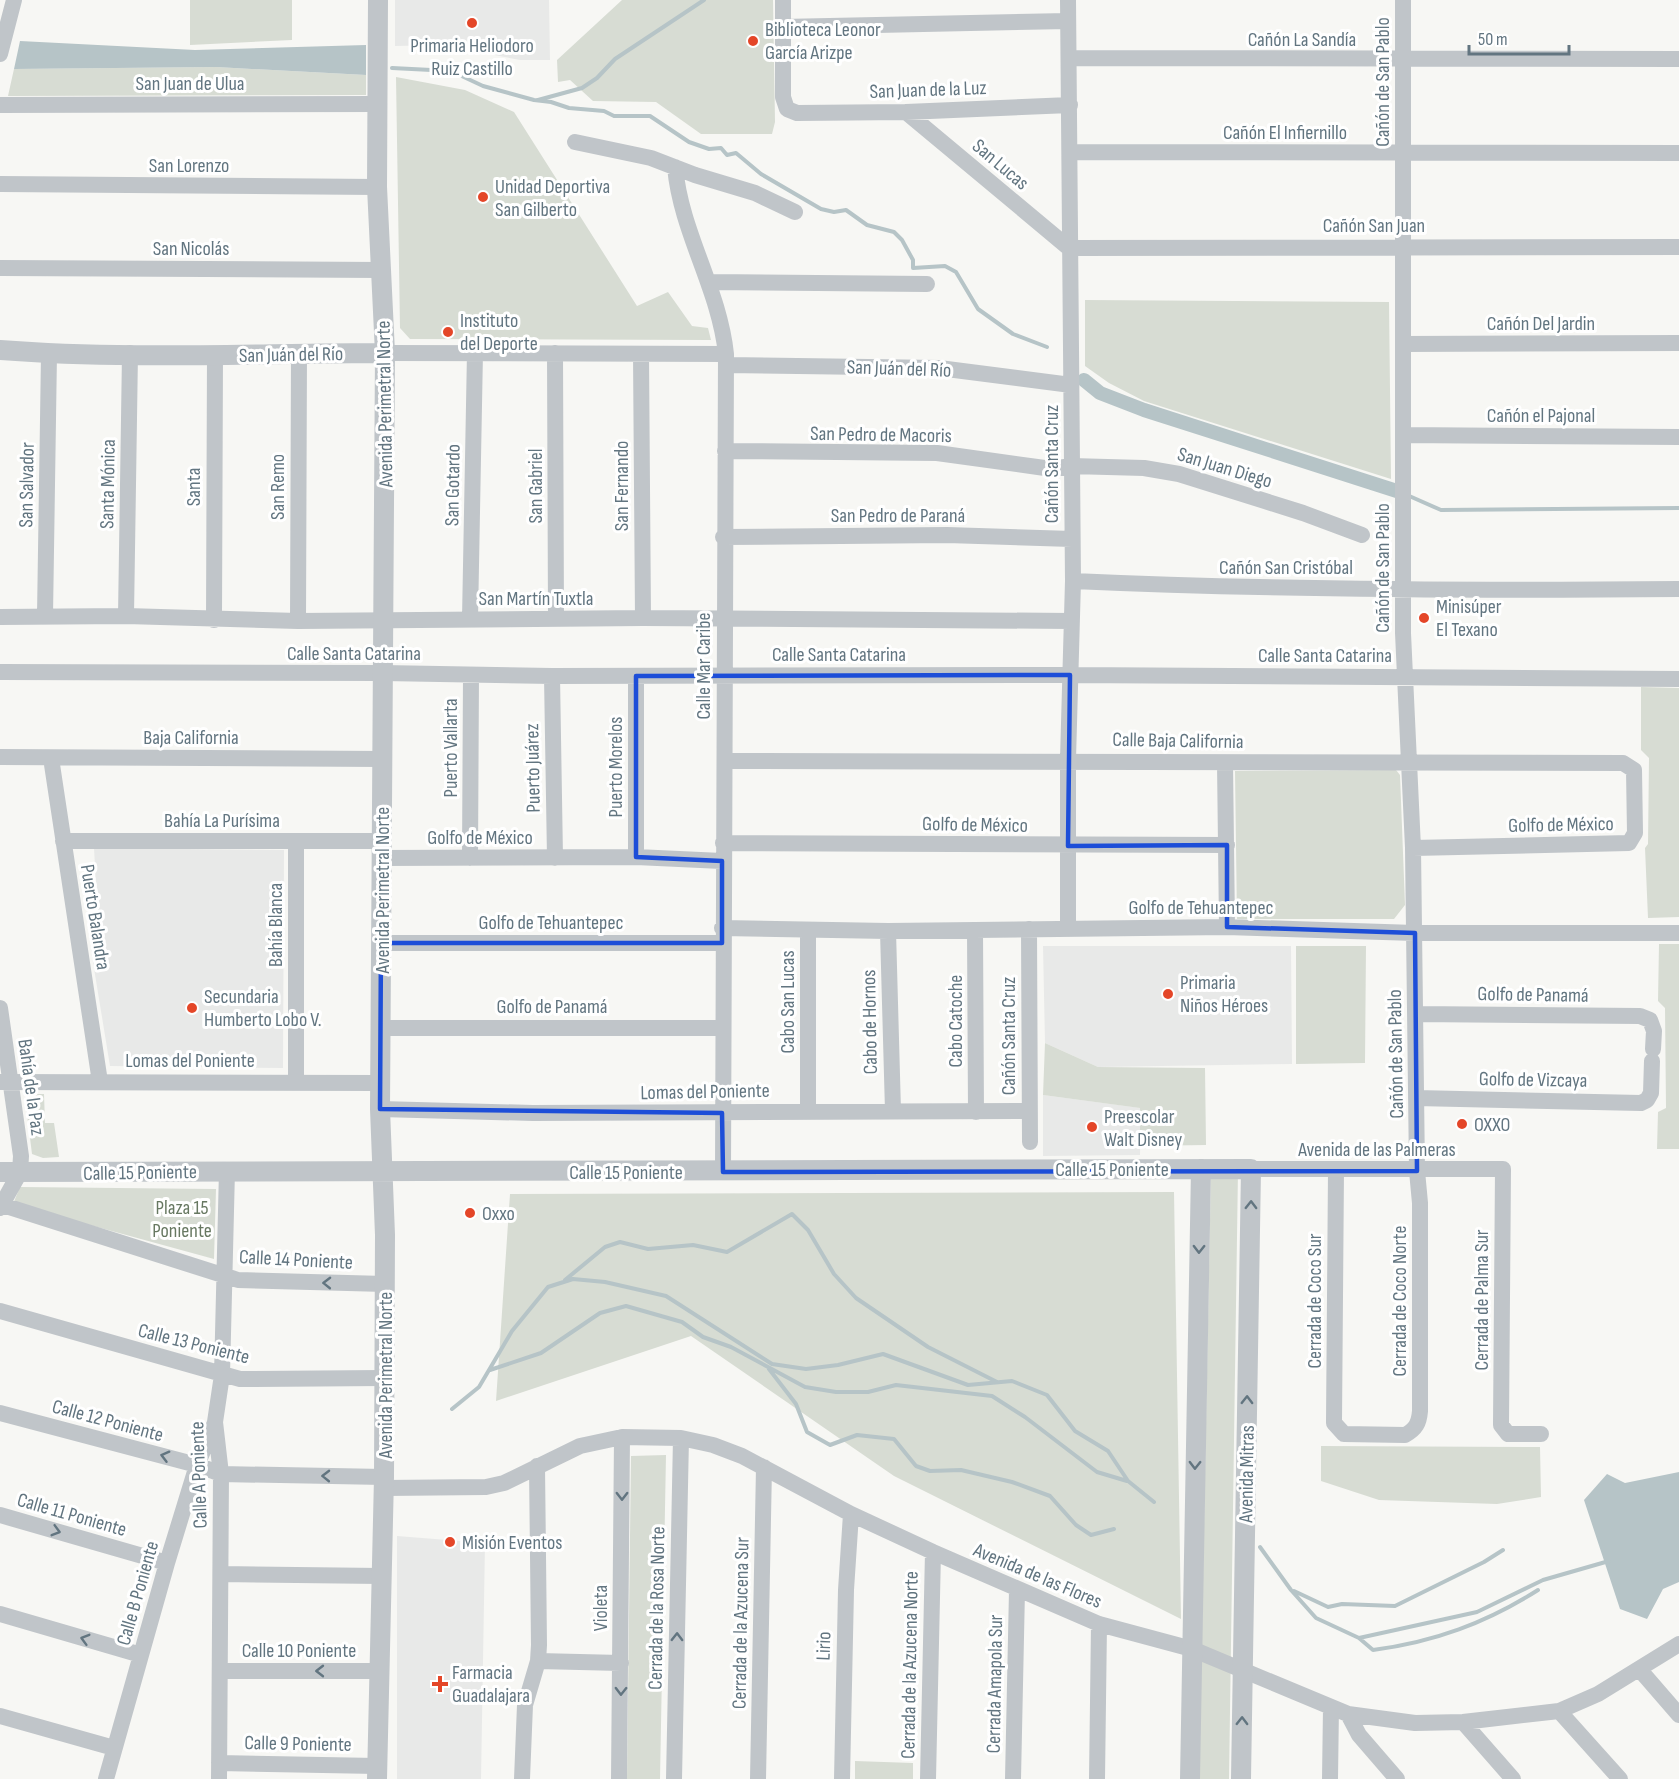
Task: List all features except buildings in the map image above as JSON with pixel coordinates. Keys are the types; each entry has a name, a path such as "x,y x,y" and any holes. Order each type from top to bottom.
{"street":[{"path":"0,54 14,0"},
{"name":"Avenida Perimetral Norte","path":"377,1772 384,1482 385,1284 381,1109 381,849 385,353 377,187 378,0"},
{"path":"783,0 783,27 1068,21"},
{"name":"Cañón Santa Cruz","path":"1068,0 1073,581 1068,759 1068,928"},
{"name":"Cañón de San Pablo","path":"1403,0 1401,246 1404,676 1413,848 1417,1171"},
{"name":"San Juan de la Luz","path":"783,27 783,97 787,109 797,113 906,112 1070,105"},
{"name":"Cañón La Sandía","path":"1069,58 1679,59"},
{"name":"San Juan de Ulua","path":"0,105 379,104"},
{"name":"San Lucas","path":"906,112 1069,248"},
{"path":"575,142 625,152 675,167 755,193 795,212"},
{"name":"Cañón El Infiernillo","path":"1070,152 1679,153"},
{"name":"Calle Mar Caribe","path":"675,167 677,188 692,240 710,282 726,359 723,537 723,1172"},
{"name":"San Lorenzo","path":"0,184 377,187"},
{"name":"Cañón San Juan","path":"1069,248 1679,247"},
{"name":"San Nicolás","path":"0,268 381,270"},
{"path":"710,282 927,284"},
{"name":"Cañón Del Jardin","path":"1403,344 1679,344"},
{"name":"San Juán del Río","path":"0,350 49,354 475,352 641,354 939,368 1071,386"},
{"name":"San Gotardo","path":"471,619 475,352"},
{"name":"Santa Mónica","path":"126,616 130,353"},
{"name":"San Remo","path":"298,621 299,353"},
{"name":"San Gabriel","path":"555,353 556,619"},
{"name":"San Salvador","path":"45,616 49,354"},
{"name":"San Fernando","path":"641,354 643,618"},
{"name":"Santa","path":"214,620 215,355"},
{"name":"Cañón el Pajonal","path":"1403,435 1679,437"},
{"name":"San Pedro de Macoris","path":"724,451 937,453 1052,469 1071,466"},
{"name":"San Juan Diego","path":"1071,466 1162,470 1304,513 1362,535"},
{"name":"San Pedro de Paraná","path":"723,537 947,535 1072,539"},
{"name":"Cañón San Cristóbal","path":"1073,581 1232,588 1451,591 1679,589"},
{"name":"San Martín Tuxtla","path":"0,617 126,616 298,621 643,618 1071,621"},
{"name":"Calle Santa Catarina","path":"0,672 552,676 1404,676 1679,679"},
{"name":"Puerto Vallarta","path":"470,858 471,675"},
{"name":"Puerto Juárez","path":"552,676 555,858"},
{"name":"Puerto Morelos","path":"636,676 636,857"},
{"name":"Baja California","path":"0,757 382,759"},
{"name":"Puerto Balandra","path":"51,758 100,1082"},
{"name":"Calle Baja California","path":"724,761 1068,759 1226,763 1623,763 1630,766"},
{"path":"1226,763 1227,927"},
{"name":"Golfo de México","path":"1413,848 1629,843 1635,833 1635,775 1630,766"},
{"name":"Bahía La Purísima","path":"63,841 296,841 381,849"},
{"name":"Bahía Blanca","path":"296,841 296,1081"},
{"name":"Golfo de México","path":"723,843 1227,845"},
{"name":"Golfo de México","path":"381,849 470,858 636,857 722,861"},
{"name":"Golfo de Tehuantepec","path":"381,943 722,936 808,930 1227,927 1414,933 1679,933"},
{"name":"Cañón Santa Cruz","path":"1029,929 1030,1142"},
{"name":"Cabo San Lucas","path":"808,930 808,1110"},
{"name":"Cabo Catoche","path":"975,930 976,1112"},
{"name":"Cabo de Hornos","path":"888,931 893,1112"},
{"name":"Bahía de la Paz","path":"0,1008 5,1082 20,1172"},
{"name":"Golfo de Panamá","path":"1416,1014 1640,1016 1650,1020 1654,1031 1651,1093 1647,1100"},
{"name":"Golfo de Panamá","path":"382,1028 722,1028"},
{"name":"Lomas del Poniente","path":"5,1082 381,1083"},
{"name":"Golfo de Vizcaya","path":"1416,1098 1641,1103 1647,1100"},
{"name":"Lomas del Poniente","path":"381,1109 722,1113 808,1110 1029,1111"},
{"path":"1190,1779 1200,1169"},
{"name":"Calle 15 Poniente","path":"0,1172 1251,1169"},
{"name":"Avenida de las Palmeras","path":"1251,1169 1417,1171 1503,1169"},
{"name":"Avenida Mitras","path":"1241,1779 1251,1169"},
{"name":"Cerrada de Palma Sur","path":"1503,1169 1501,1425 1508,1434 1541,1434"},
{"name":"Calle A Poniente","path":"219,1771 221,1474 215,1422 222,1375 226,1170"},
{"name":"Cerrada de Coco Sur","path":"1336,1170 1334,1423 1344,1434 1395,1436 1413,1430"},
{"name":"Cerrada de Coco Norte","path":"1413,1430 1419,1421 1420,1411 1420,1203 1417,1171"},
{"path":"0,1205 20,1172"},
{"name":"Calle 14 Poniente","path":"0,1205 238,1280 385,1284"},
{"name":"Calle 13 Poniente","path":"0,1311 222,1375 255,1380 383,1378"},
{"name":"Calle 12 Poniente","path":"0,1413 197,1465 221,1474 384,1482"},
{"name":"Calle B Poniente","path":"106,1779 167,1563 197,1465 215,1422"},
{"name":"Avenida de las Flores","path":"384,1482 486,1487 504,1483 580,1446 622,1437 681,1438 712,1445 764,1467 851,1514 933,1552 1099,1624 1192,1649 1348,1714 1415,1723 1463,1722 1559,1711 1598,1694 1679,1644"},
{"name":"Violeta","path":"619,1779 622,1437"},
{"name":"Cerrada de la Rosa Norte","path":"674,1779 681,1438"},
{"path":"522,1779 525,1705 538,1661 537,1466"},
{"name":"Cerrada de la Azucena Sur","path":"758,1779 764,1467"},
{"name":"Lirio","path":"842,1779 846,1590 851,1514"},
{"name":"Calle 11 Poniente","path":"0,1515 167,1563"},
{"name":"Cerrada de la Azucena Norte","path":"928,1779 933,1552"},
{"path":"222,1574 381,1576"},
{"name":"Cerrada Amapola Sur","path":"1013,1779 1017,1590"},
{"path":"0,1614 141,1655"},
{"path":"1097,1779 1099,1624"},
{"path":"538,1661 621,1663"},
{"path":"1640,1670 1679,1715"},
{"name":"Calle 10 Poniente","path":"220,1671 378,1671"},
{"path":"1330,1779 1331,1707"},
{"path":"1559,1711 1620,1779"},
{"path":"1348,1714 1359,1735 1397,1779"},
{"path":"0,1716 114,1748"},
{"path":"1463,1722 1513,1779"},
{"name":"Calle 9 Poniente","path":"219,1771 377,1772"}],"highlighted area":[{"path":"1070,675 1068,846 1227,845 1227,927 1415,933 1417,1171 723,1172 722,1113 380,1109 381,943 722,943 722,861 636,857 636,676"}],"shaded area":[{"name":"Primaria Heliodoro Ruiz Castillo","path":"395,0 549,0 550,60 520,60 443,45 395,46"},
{"path":"20,41 195,50 366,45 366,75 216,67 14,69"},
{"name":"Secundaria Humberto Lobo V.","path":"94,848 284,850 283,1068 110,1066 91,950 99,938"},
{"name":"Primaria Niños Héroes","path":"1043,946 1291,946 1292,1064 1098,1067 1045,1043"},
{"name":"Preescolar Walt Disney","path":"1043,1095 1141,1108 1140,1155 1043,1156"},
{"path":"1679,1472 1679,1582 1663,1589 1647,1619 1620,1609 1584,1500 1607,1474 1625,1483"},
{"path":"397,1536 485,1543 481,1779 397,1779"}],"green space":[{"path":"190,0 292,0 292,40 190,45"},
{"path":"622,0 773,0 775,122 772,134 701,134 656,102 593,101 570,80 558,82 557,60"},
{"path":"216,67 366,75 366,95 8,96 14,69"},
{"name":"Unidad Deportiva San Gilberto","path":"396,77 465,90 514,112 637,306 668,292 692,326 708,328 711,340 410,339 400,328"},
{"path":"1085,300 1389,302 1391,479 1144,401 1109,383 1085,366"},
{"path":"1641,687 1679,688 1679,917 1648,918 1645,848 1648,844 1649,758 1641,750"},
{"path":"1396,770 1400,775 1405,905 1394,919 1237,919 1235,771"},
{"path":"1659,944 1679,944 1679,1149 1657,1149 1658,1112 1666,1108 1665,1008 1658,1001"},
{"path":"1296,946 1366,946 1365,1063 1296,1064"},
{"path":"1045,1043 1098,1067 1205,1068 1206,1145 1140,1146 1140,1108 1043,1095"},
{"path":"31,1094 44,1094 45,1123 54,1123 59,1157 43,1158 32,1154 25,1098"},
{"path":"1211,1170 1238,1170 1229,1779 1199,1779"},
{"name":"Plaza 15 Poniente","path":"20,1187 216,1189 214,1259 13,1204"},
{"path":"1174,1192 1181,1619 894,1476 691,1336 496,1401 510,1194"},
{"path":"1321,1446 1540,1447 1541,1497 1497,1504 1379,1500 1321,1481"},
{"path":"666,1455 660,1779 627,1779 631,1456"},
{"path":"855,1761 913,1763 913,1779 855,1779"}],"waterway":[{"path":"538,100 582,88 597,78 615,59 704,0"},
{"path":"392,68 451,71 483,86 569,108 604,111 614,116 650,116 689,142 709,149 721,148 727,155 736,153 761,174 821,209 834,212 846,210 867,225 894,232 902,240 913,260 913,268 945,266 956,272 978,309 1013,334 1047,347"},
{"path":"1084,380 1100,393 1144,410 1403,493"},
{"path":"1407,495 1441,510 1679,508"},
{"path":"565,1280 605,1247 620,1242 648,1249 693,1245 727,1252 792,1214 808,1230 834,1274 856,1298 928,1347 997,1382"},
{"path":"452,1409 479,1387 512,1331 548,1287 573,1279 605,1282 666,1296 772,1364 806,1369 838,1365 883,1354 968,1385 1012,1381 1047,1395 1075,1431 1108,1451 1128,1481 1154,1502"},
{"path":"490,1370 541,1353 600,1313 626,1306 682,1322 703,1337 731,1347 805,1387 836,1392 868,1392 896,1385 992,1396 1025,1417 1097,1472 1127,1481"},
{"path":"769,1369 796,1404 807,1432 830,1445 857,1435 894,1439 916,1466 930,1471 961,1470 1012,1482 1050,1496 1076,1525 1091,1535 1114,1529"},
{"path":"1260,1547 1291,1590 1316,1618 1359,1638 1477,1612 1543,1580 1609,1561"},
{"path":"1294,1591 1328,1607 1342,1604 1395,1606 1484,1562 1503,1550"},
{"path":"1359,1638 1373,1650 1417,1642 1479,1621 1538,1590"}],"place":[{"name":"Primaria Heliodoro Ruiz Castillo","path":"472,23"},
{"name":"Biblioteca Leonor García Arizpe","path":"753,41"},
{"name":"Unidad Deportiva San Gilberto","path":"483,197"},
{"name":"Instituto del Deporte","path":"448,332"},
{"name":"Minisúper El Texano","path":"1424,618"},
{"name":"Primaria Niños Héroes","path":"1168,994"},
{"name":"Secundaria Humberto Lobo V.","path":"192,1008"},
{"name":"OXXO","path":"1462,1124"},
{"name":"Preescolar Walt Disney","path":"1092,1127"},
{"name":"Oxxo","path":"470,1213"},
{"name":"Misión Eventos","path":"450,1542"},
{"name":"Farmacia Guadalajara","path":"440,1684"}]}
